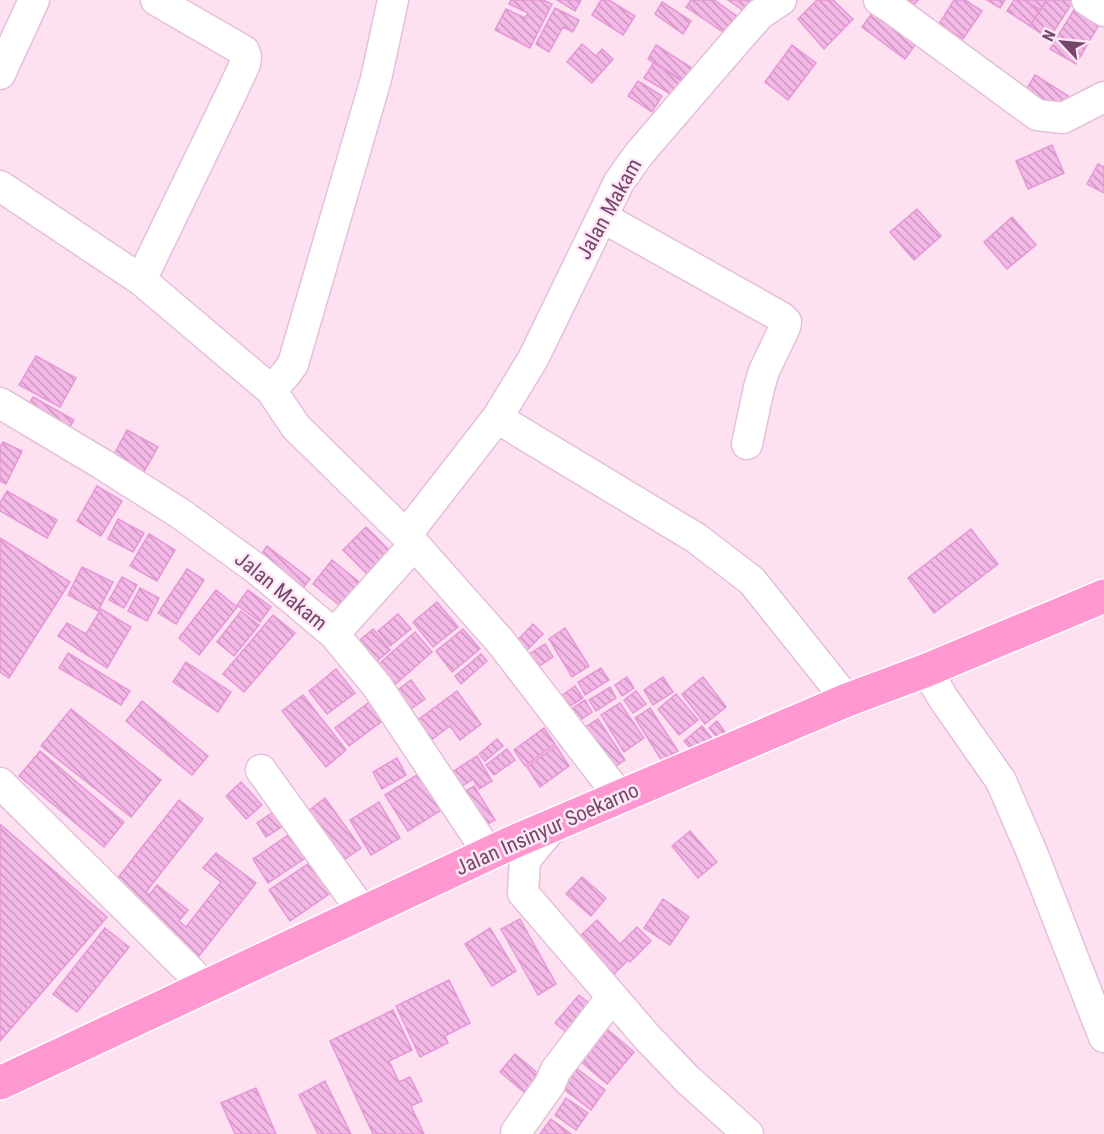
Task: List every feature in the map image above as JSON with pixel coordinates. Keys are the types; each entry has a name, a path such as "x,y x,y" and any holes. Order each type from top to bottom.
{"main road":[{"name":"Jalan Insinyur Soekarno","path":"0,1083 554,825 847,700 927,670 1104,596"}],"street":[{"path":"0,74 34,0"},
{"path":"141,280 241,74 246,57 244,51 238,47 156,0"},
{"path":"271,390 293,364 376,79 393,0"},
{"name":"Jalan Makam","path":"334,634 410,540 497,418 533,359 619,182 639,154 736,40 760,14 781,0"},
{"path":"879,0 1037,115 1063,118 1104,97"},
{"path":"1088,0 1104,11"},
{"path":"0,186 141,280 271,390 296,428 410,540 500,641 620,797"},
{"path":"602,217 781,317 786,322 764,371 747,444"},
{"name":"Jalan Makam","path":"0,403 181,514 258,570 334,634 377,686 489,854"},
{"path":"497,418 696,538 752,581 847,700"},
{"path":"927,670 943,698 1001,781 1033,855 1104,1037"},
{"path":"261,770 363,912"},
{"path":"0,783 204,987"},
{"path":"554,825 525,860 523,893 646,1036 687,1079 748,1134"},
{"path":"516,1132 550,1084 556,1071 612,997"}],"building":[{"path":"511,0 543,0 552,4 530,48 495,30 506,9 525,18 528,13 509,4"},
{"path":"557,0 581,0 575,11"},
{"path":"601,0 609,0 635,16 623,35 592,15"},
{"path":"691,0 714,0 738,17 726,34 686,7"},
{"path":"728,0 762,0 751,16"},
{"path":"817,0 833,0 853,19 824,49 798,19"},
{"path":"893,0 918,0 908,12"},
{"path":"954,0 965,0 982,11 963,39 939,24"},
{"path":"987,0 1005,0 1000,8"},
{"path":"1014,0 1024,0 1040,10 1030,26 1007,11"},
{"path":"1024,0 1047,0 1040,10"},
{"path":"1047,0 1074,0 1049,39 1030,26"},
{"path":"662,2 691,21 683,34 655,14"},
{"path":"555,8 579,20 573,32 563,27 549,52 536,44"},
{"path":"1075,8 1100,23 1076,64 1050,49"},
{"path":"875,9 918,41 905,59 862,27"},
{"path":"582,44 596,56 602,49 613,59 592,83 567,62"},
{"path":"656,45 698,72 689,86 648,59"},
{"path":"792,45 816,63 788,100 765,82"},
{"path":"654,62 686,83 677,98 644,78"},
{"path":"1035,75 1070,97 1058,116 1024,93"},
{"path":"638,81 662,96 652,112 628,96"},
{"path":"1052,145 1064,173 1028,189 1016,161"},
{"path":"1098,164 1104,167 1104,193 1087,184"},
{"path":"917,209 941,236 914,260 890,232"},
{"path":"1012,217 1036,245 1007,269 984,242"},
{"path":"36,356 76,378 60,407 19,385"},
{"path":"33,397 74,420 64,437 23,414"},
{"path":"127,430 158,447 141,477 111,460"},
{"path":"3,442 22,451 6,484 0,481 0,447"},
{"path":"97,486 122,501 101,536 77,521"},
{"path":"7,491 57,520 47,538 0,511 0,503"},
{"path":"118,519 144,533 133,552 108,539"},
{"path":"366,527 398,559 375,582 343,550"},
{"path":"971,529 998,564 934,613 908,578"},
{"path":"149,534 175,550 157,581 130,566"},
{"path":"0,538 70,582 9,678 0,672"},
{"path":"267,546 310,579 297,596 254,564"},
{"path":"332,560 368,589 349,613 313,584"},
{"path":"82,567 113,582 98,611 68,595"},
{"path":"187,569 204,580 176,624 158,613"},
{"path":"122,577 137,585 124,608 109,600"},
{"path":"140,588 159,598 147,621 128,611"},
{"path":"216,590 237,607 199,655 179,638"},
{"path":"248,590 271,607 260,622 237,605"},
{"path":"437,602 458,627 433,647 413,622"},
{"path":"101,609 131,627 107,668 58,636 67,623 86,634"},
{"path":"241,611 259,625 234,656 217,642"},
{"path":"398,614 411,629 390,646 378,631"},
{"path":"273,615 295,633 244,692 223,674"},
{"path":"533,624 543,634 522,655 512,646"},
{"path":"565,628 589,666 572,677 549,639"},
{"path":"373,629 390,650 367,670 349,649"},
{"path":"463,629 480,649 452,672 436,651"},
{"path":"415,632 432,652 390,689 372,670"},
{"path":"545,644 553,657 532,671 523,658"},
{"path":"68,653 130,691 121,705 59,668"},
{"path":"481,654 487,661 461,684 455,676"},
{"path":"186,662 231,692 218,712 173,682"},
{"path":"601,668 609,680 585,695 578,682"},
{"path":"336,669 355,693 327,714 309,691"},
{"path":"627,677 634,688 622,696 615,685"},
{"path":"663,677 673,692 653,705 644,690"},
{"path":"703,677 726,707 705,724 682,694"},
{"path":"411,680 425,699 405,713 391,695"},
{"path":"575,686 583,698 567,708 560,697"},
{"path":"610,687 616,698 596,711 589,700"},
{"path":"457,691 481,724 460,740 450,726 430,741 415,722"},
{"path":"636,691 646,704 633,713 624,700"},
{"path":"676,694 698,720 679,735 658,709"},
{"path":"303,695 346,750 326,767 282,711"},
{"path":"372,700 386,718 349,746 335,728"},
{"path":"585,700 592,712 573,725 565,713"},
{"path":"142,701 208,756 192,775 126,721"},
{"path":"620,703 644,738 624,752 601,715"},
{"path":"650,708 678,751 662,761 635,718"},
{"path":"71,709 161,780 131,817 41,746"},
{"path":"598,719 625,760 604,774 576,733"},
{"path":"717,721 727,735 720,741 709,728"},
{"path":"702,726 715,742 698,757 684,741"},
{"path":"544,728 555,744 525,766 514,750"},
{"path":"497,739 503,746 485,761 479,754"},
{"path":"556,746 569,766 540,787 527,767"},
{"path":"507,749 515,760 494,775 486,765"},
{"path":"40,751 124,822 104,847 19,776"},
{"path":"477,756 492,781 479,789 473,779 456,790 446,776"},
{"path":"397,758 406,775 382,789 373,772"},
{"path":"420,773 443,809 408,831 385,795"},
{"path":"241,782 262,805 246,819 226,796"},
{"path":"474,786 495,820 481,828 461,794"},
{"path":"325,798 361,848 338,864 303,815"},
{"path":"179,800 203,819 146,892 149,895 157,885 188,910 179,921 186,927 221,882 203,868 216,853 256,883 196,960 113,884"},
{"path":"379,802 400,838 371,855 350,820"},
{"path":"279,808 289,822 266,837 257,823"},
{"path":"0,824 107,917 0,1041"},
{"path":"294,831 310,855 268,883 253,859"},
{"path":"690,831 717,862 698,878 672,846"},
{"path":"311,862 332,892 290,921 269,890"},
{"path":"582,877 606,898 591,916 566,894"},
{"path":"663,899 689,917 670,945 644,928"},
{"path":"520,919 556,984 538,995 501,929"},
{"path":"597,920 620,944 637,927 651,941 612,976 576,940"},
{"path":"105,928 129,947 77,1012 53,994"},
{"path":"490,928 516,971 492,986 465,944"},
{"path":"449,980 470,1023 445,1036 448,1043 420,1057 396,1006"},
{"path":"579,995 599,1011 575,1039 555,1023"},
{"path":"393,1010 412,1050 389,1061 399,1082 410,1077 422,1101 411,1106 424,1134 373,1134 330,1041"},
{"path":"607,1029 634,1052 607,1084 580,1061"},
{"path":"515,1054 546,1080 531,1098 500,1072"},
{"path":"576,1068 605,1090 591,1110 561,1087"},
{"path":"325,1081 351,1134 318,1134 299,1095"},
{"path":"256,1088 276,1134 235,1134 221,1103"},
{"path":"566,1098 588,1113 576,1130 555,1115"},
{"path":"551,1119 571,1134 540,1134"}]}
